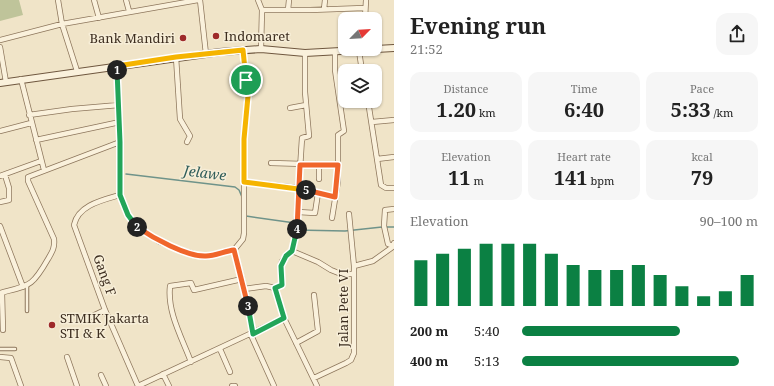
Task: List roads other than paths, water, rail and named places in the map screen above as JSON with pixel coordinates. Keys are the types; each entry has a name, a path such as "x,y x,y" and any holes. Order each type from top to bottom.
{"main road":[{"path":"382,49 394,48"},
{"path":"3,82 176,57 243,50 261,49 305,53 338,52"}],"street":[{"path":"58,0 62,24 77,71"},
{"path":"94,0 99,18"},
{"path":"126,0 129,11"},
{"path":"0,40 62,24 129,11 199,0 206,54"},
{"path":"258,0 262,10 261,49"},
{"path":"288,10 289,0"},
{"path":"324,9 325,0"},
{"path":"364,12 366,0"},
{"path":"262,10 364,8"},
{"path":"0,48 3,82"},
{"path":"117,66 120,122 120,195 132,221 138,228 160,242 204,257 234,250 244,237 244,139 248,91 244,75 243,50"},
{"path":"332,218 338,165 338,135 344,131 335,70 334,52"},
{"path":"244,288 266,286 275,288 281,287 282,262 292,251 298,212 302,138 310,136 306,106 305,53"},
{"path":"176,57 180,119 190,136 187,142"},
{"path":"20,79 44,170"},
{"path":"29,115 72,109 119,105"},
{"path":"290,108 306,106"},
{"path":"369,108 381,185 386,188 394,188"},
{"path":"372,122 394,120"},
{"path":"36,140 120,122"},
{"path":"0,131 31,123"},
{"path":"3,330 1,293 25,286 37,278 54,249 54,239 28,179 30,176 44,170 120,142"},
{"path":"377,159 394,157"},
{"path":"0,202 9,200 9,188 2,176 41,161"},
{"path":"271,163 338,165"},
{"path":"319,165 319,179"},
{"path":"244,182 299,188 335,197"},
{"path":"298,212 315,213 318,193"},
{"name":"Gang F","path":"120,195 91,204 75,220 74,226 105,310 138,386"},
{"path":"394,209 385,210 384,227 388,244 394,245"},
{"name":"Jalan Pete VI","path":"314,378 346,363 353,356 354,266 349,214"},
{"path":"0,226 25,286"},
{"path":"354,266 373,261 394,245"},
{"path":"234,250 244,288 252,334 274,386"},
{"path":"292,251 318,262 340,274 353,274"},
{"path":"191,362 181,334 174,321 169,295 170,286 191,283 194,290 242,279"},
{"path":"275,288 284,318 318,386"},
{"path":"296,343 318,331 314,295"},
{"path":"82,321 105,310"},
{"path":"138,386 284,318"},
{"path":"220,349 230,372"},
{"path":"0,357 10,358 21,386"},
{"path":"67,357 77,386"},
{"path":"164,374 169,386"},
{"path":"102,375 106,386"}],"lane":[{"path":"25,286 27,311"},
{"path":"0,349 15,349"}],"waterway":[{"name":"Jelawe","path":"126,174 235,187 239,190 242,197"},
{"name":"Jelawe","path":"246,216 295,223"},
{"name":"Jelawe","path":"296,230 345,231 382,227"},
{"name":"Jelawe","path":"386,227 394,227"}],"place":[{"name":"Indomaret","path":"216,36"},
{"name":"Bank Mandiri","path":"183,38"},
{"name":"STMIK Jakarta STI & K","path":"52,325"}]}
